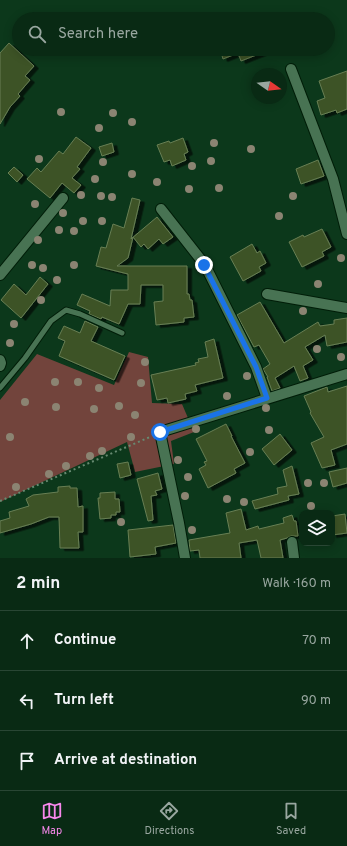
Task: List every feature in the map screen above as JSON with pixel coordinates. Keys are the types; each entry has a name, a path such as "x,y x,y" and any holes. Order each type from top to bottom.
{"street":[{"path":"291,69 333,179 347,234"},
{"path":"0,275 63,198"},
{"path":"161,209 204,265 256,367 267,398"},
{"path":"267,294 347,308"},
{"path":"0,360 0,366"},
{"path":"185,558 180,523 160,432 347,374"},
{"path":"292,542 294,558"}],"lane":[{"path":"0,388 25,358 51,321 66,310 80,314 122,333"}],"path":[{"path":"0,501 160,432"}],"shaded area":[{"path":"129,352 148,357 152,403 182,404 194,432 171,441 174,464 135,472 127,442 0,502 0,400 37,354 114,385"}],"building":[{"path":"9,43 12,46 12,56 23,56 34,66 25,76 30,80 18,94 20,96 10,107 0,124 0,53"},
{"path":"222,56 230,56 223,59"},
{"path":"239,56 254,56 241,61"},
{"path":"347,71 347,109 337,113 336,110 321,115 317,101 325,98 319,81"},
{"path":"76,137 91,148 77,167 80,169 72,178 81,185 74,193 62,183 50,198 27,179 37,168 41,172 59,151 63,154"},
{"path":"183,138 188,152 184,154 186,160 172,166 170,160 164,162 157,145 169,141 170,143"},
{"path":"112,143 114,152 102,156 99,147"},
{"path":"318,160 324,176 301,184 296,169"},
{"path":"14,167 23,175 17,182 8,173"},
{"path":"132,198 140,200 131,239 133,237 128,258 117,266 187,266 187,294 189,294 190,300 192,300 194,317 184,318 184,322 156,325 154,302 163,301 163,285 141,285 140,304 128,304 119,324 102,317 101,319 89,314 90,311 77,305 82,294 110,306 111,290 128,290 128,274 96,266 101,247 106,248 113,224 124,228"},
{"path":"157,217 173,237 163,244 159,239 148,249 144,244 141,247 133,237"},
{"path":"322,229 331,247 322,252 324,256 302,267 289,242 303,235 304,237"},
{"path":"252,244 257,253 260,251 266,263 259,267 261,271 243,281 230,257"},
{"path":"40,277 48,284 21,318 1,300 14,284 26,295"},
{"path":"260,302 284,343 318,322 320,326 334,324 334,320 347,318 347,342 327,346 325,335 305,347 313,360 303,366 308,378 300,381 294,366 275,378 280,388 272,391 268,377 263,369 270,364 259,345 254,347 237,315"},
{"path":"85,321 98,327 91,341 125,356 114,380 59,356 65,341 58,338 64,326 80,333"},
{"path":"214,339 223,378 195,385 197,391 185,394 186,399 168,403 167,398 157,400 151,375 196,365 195,363 199,362 198,359 208,357 205,342"},
{"path":"347,386 347,444 331,450 335,465 322,468 311,443 324,437 310,413 311,412 304,396 327,387 328,392"},
{"path":"226,424 245,463 234,469 236,473 208,488 199,469 206,465 204,462 207,461 196,439"},
{"path":"280,434 292,450 274,465 262,449"},
{"path":"128,462 131,475 120,478 117,464"},
{"path":"292,466 299,494 288,496 289,500 255,509 252,501 278,494 277,488 287,486 283,470"},
{"path":"347,468 347,483 333,487 329,472"},
{"path":"158,473 162,489 155,491 157,495 151,496 153,520 148,521 137,479"},
{"path":"70,486 70,488 77,488 78,507 83,506 83,532 78,532 79,548 60,548 59,517 49,517 0,533 0,521 10,518 9,512 29,506 26,499 33,495 58,492 58,487"},
{"path":"115,492 115,499 119,499 120,512 116,512 116,515 111,515 111,518 100,519 98,498 100,498 100,493"},
{"path":"241,509 246,530 258,526 259,529 284,523 283,518 292,515 294,521 296,521 298,536 291,536 280,540 283,558 261,558 257,540 239,543 241,558 200,558 199,550 190,551 189,540 230,533 226,513"},
{"path":"345,514 347,533 335,535 335,516"},
{"path":"173,525 176,543 155,547 156,554 130,557 128,530"}],"route":[{"path":"160,432 267,398 256,367 204,265"}]}
